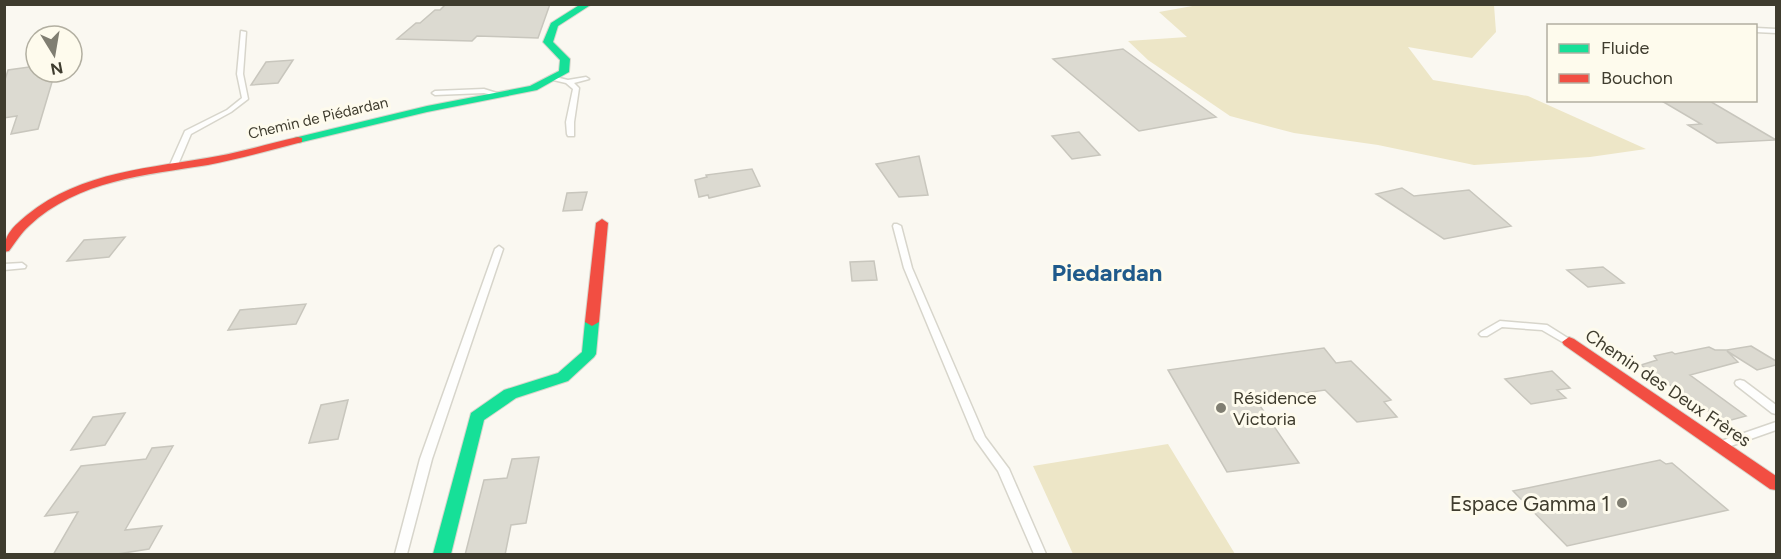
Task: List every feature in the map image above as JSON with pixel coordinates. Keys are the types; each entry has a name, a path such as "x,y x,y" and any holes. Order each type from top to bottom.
{"street":[{"path":"551,78 564,72 565,59 548,42 549,26 588,4"},
{"name":"Chemin de Piédardan","path":"4,248 16,230 41,209 106,175 210,161 533,88 551,78"},
{"path":"442,555 477,417 510,394 563,377 589,354 602,223"},
{"name":"Chemin des Deux Frères","path":"1569,342 1776,484"}],"lane":[{"path":"1757,30 1776,31"},
{"path":"173,167 188,133 230,111 245,99 240,74 243,32"},
{"path":"551,78 568,82 586,79"},
{"path":"568,82 576,88 570,122 571,134"},
{"path":"435,93 484,91 499,94"},
{"path":"897,226 908,268 980,439 1003,469 1040,555"},
{"path":"401,555 426,459 498,249"},
{"path":"4,267 22,266"},
{"path":"1484,334 1500,324 1544,327 1569,342"},
{"path":"1740,384 1776,410"},
{"path":"1617,391 1631,385"},
{"path":"1698,448 1719,447 1776,426"}],"shaded area":[{"path":"1198,5 1494,5 1496,32 1472,58 1408,47 1433,80 1528,96 1646,149 1590,157 1474,165 1378,145 1294,133 1230,116 1148,60 1128,41 1187,37 1159,12"},
{"path":"1168,444 1235,554 1073,554 1033,466"}],"building":[{"path":"446,4 550,4 538,38 477,36 472,41 397,39 416,23 420,23"},
{"path":"1123,49 1216,117 1139,131 1053,59"},
{"path":"293,60 278,83 251,85 266,62"},
{"path":"24,68 24,84 51,84 38,129 11,134 17,116 4,118 4,83 8,70"},
{"path":"1663,102 1711,102 1776,140 1717,143 1688,125 1701,124"},
{"path":"1079,132 1100,155 1072,159 1052,136"},
{"path":"919,156 928,195 899,197 876,164"},
{"path":"752,169 760,186 709,198 708,195 699,197 695,180 707,177 706,175"},
{"path":"1402,188 1414,196 1469,190 1511,226 1444,239 1376,194"},
{"path":"587,192 582,210 563,211 567,193"},
{"path":"125,237 109,257 67,261 84,240"},
{"path":"874,261 877,280 852,281 850,262"},
{"path":"1603,267 1624,283 1588,287 1567,270"},
{"path":"306,304 296,324 228,330 240,310"},
{"path":"1751,346 1776,361 1776,365 1757,370 1727,351 1738,362 1690,375 1746,416 1724,422 1641,365 1657,360 1654,356 1672,352 1675,354 1709,347 1715,350 1727,350"},
{"name":"Résidence Victoria","path":"1324,348 1336,363 1351,361 1391,400 1384,402 1397,417 1357,422 1325,390 1256,400 1299,463 1227,472 1168,370"},
{"path":"1552,371 1570,388 1557,390 1566,398 1531,404 1505,379"},
{"path":"348,400 338,439 309,443 321,405"},
{"path":"125,413 105,445 71,450 93,417"},
{"path":"173,446 125,530 162,526 149,549 111,555 53,555 78,512 45,516 81,466 146,459 152,448"},
{"path":"539,457 526,523 511,525 505,555 465,555 484,480 507,478 512,459"},
{"name":"Espace Gamma 1","path":"1660,460 1666,464 1672,463 1728,510 1567,546 1513,491"}],"traffic: fast":[{"path":"298,140 427,109 533,88 564,72 565,59 548,42 554,25 588,4"},
{"path":"442,554 477,417 510,394 563,377 589,354 592,322"}],"traffic: jam":[{"path":"4,248 23,224 45,206 69,193 96,183 231,157 298,140"},
{"path":"592,322 602,223"},
{"path":"1569,342 1776,484"}],"place":[{"name":"Résidence Victoria","path":"1221,408"},
{"name":"Espace Gamma 1","path":"1622,503"}],"district":[{"name":"Piedardan","path":"1107,272"}]}
